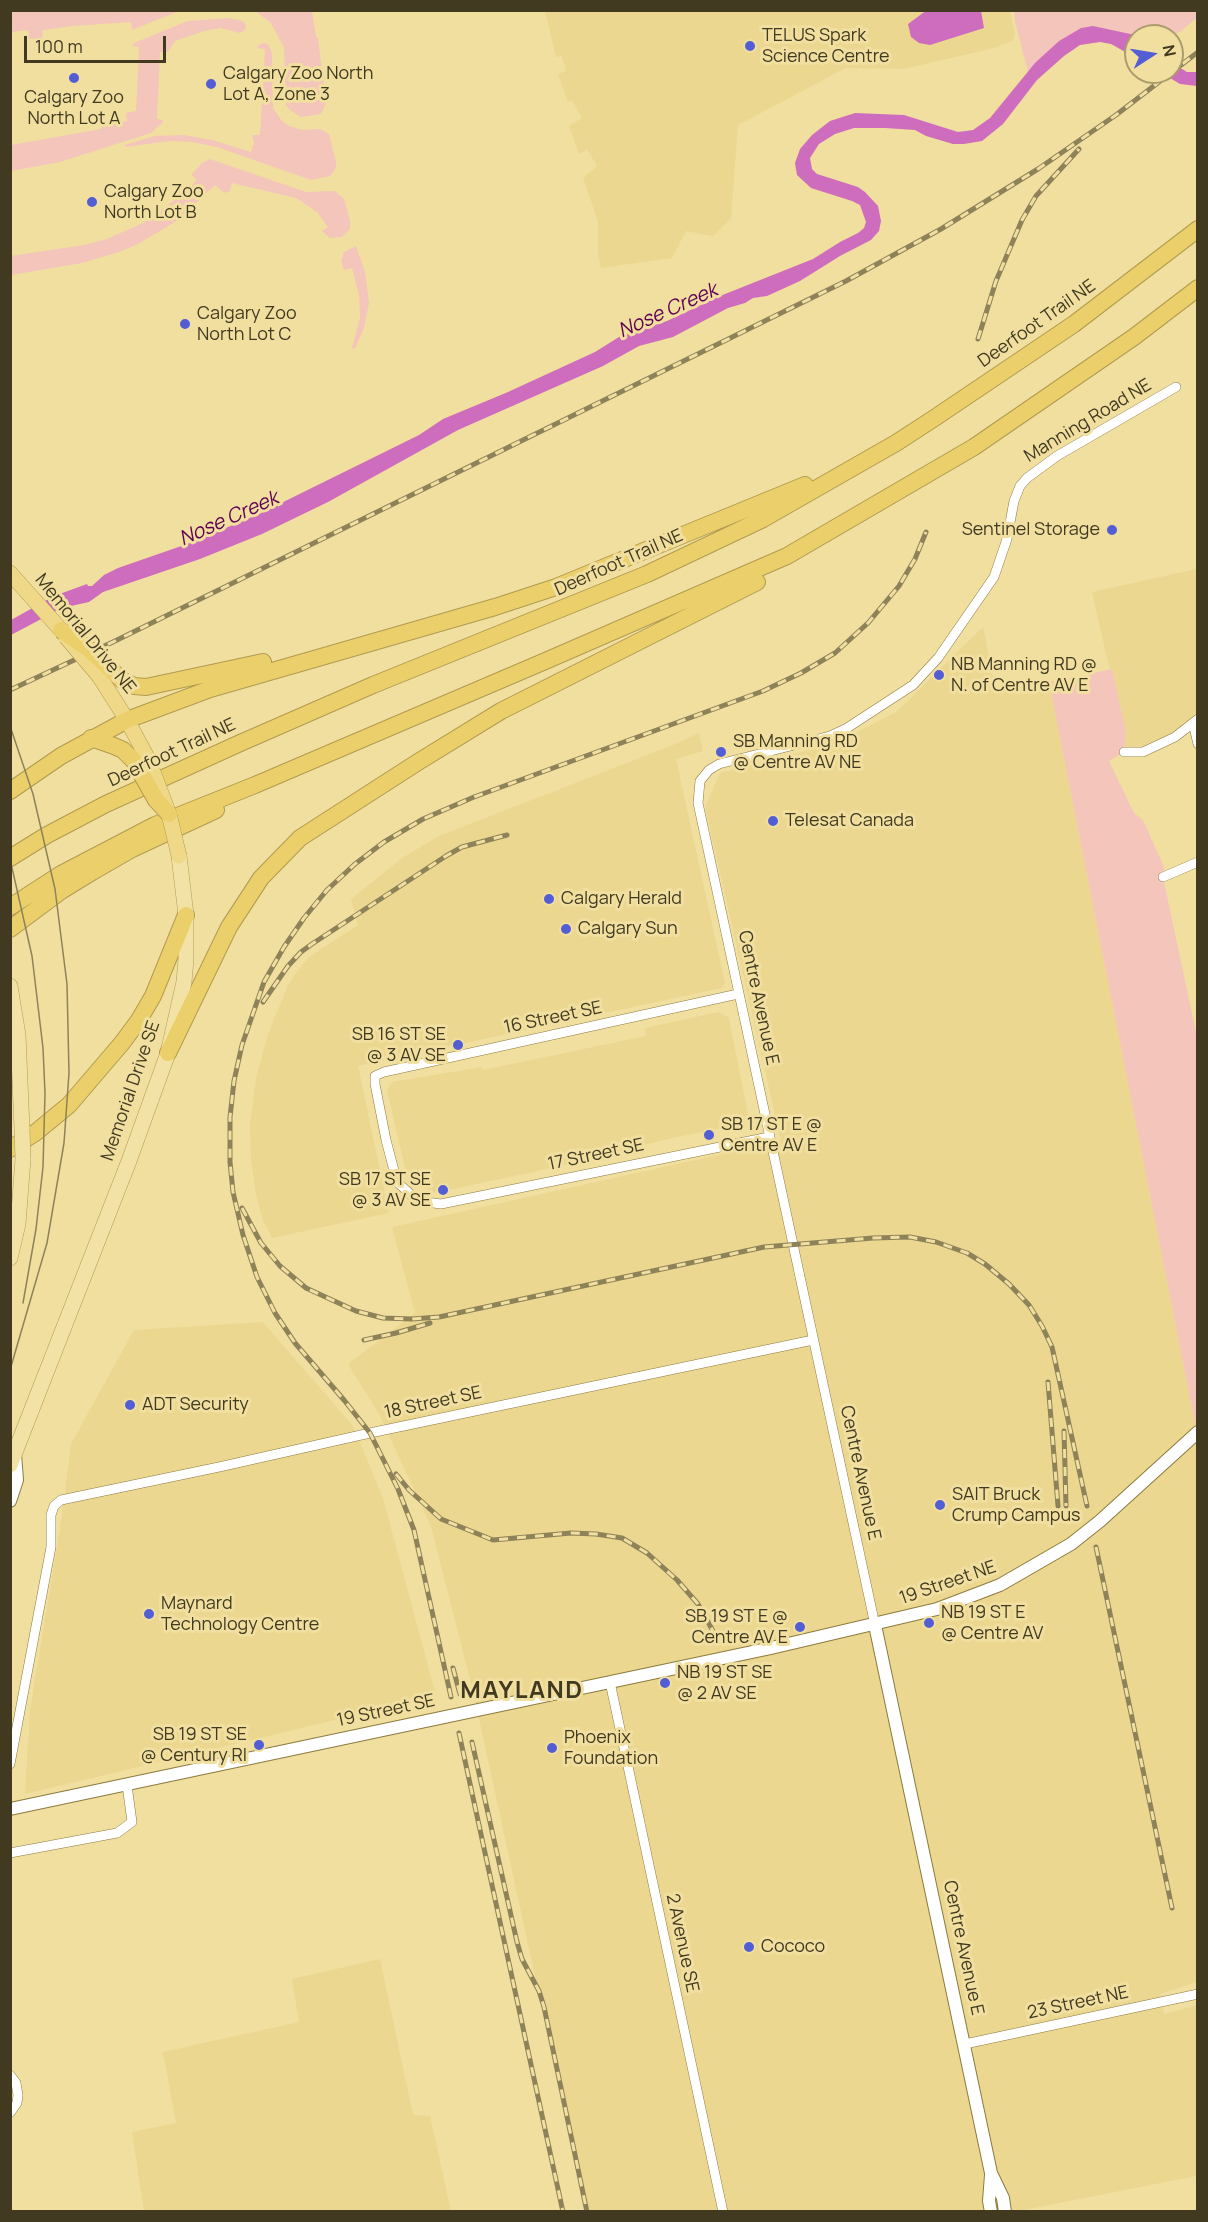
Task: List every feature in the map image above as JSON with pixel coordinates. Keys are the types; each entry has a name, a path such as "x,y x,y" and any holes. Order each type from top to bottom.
{"highway":[{"name":"Deerfoot Trail NE","path":"12,857 106,804 238,744 373,685 647,574 763,519 896,443 1074,324 1197,229"},
{"path":"10,907 93,856 155,825 255,785 787,556 974,447 1134,337 1197,288"},
{"path":"14,786 91,738 127,720 210,689 495,607 556,587 799,487 896,443"},
{"path":"168,1053 229,927 261,878 300,838 501,711 760,580 787,556"},
{"name":"Memorial Drive NE","path":"10,573 61,630"},
{"path":"61,630 90,650 104,672 134,686 146,687 413,629"},
{"name":"Memorial Drive NE","path":"104,672 127,720"},
{"path":"127,720 156,800 169,814"},
{"path":"91,738 114,746 141,760"},
{"path":"10,929 54,896 92,872 132,849 213,812 255,785"},
{"name":"Memorial Drive SE","path":"169,814 179,856"},
{"path":"16,1154 35,1133 69,1105 140,1020 153,996 186,915"}],"main road":[{"name":"Memorial Drive SE","path":"13,1459 129,1161 168,1053 184,982 186,915 179,856"},
{"path":"10,986 18,1035 22,1129 16,1154 18,1224 10,1258"}],"street":[{"name":"Manning Road NE","path":"700,781 709,770 719,764 830,736 847,728 913,685 938,658 994,577 1007,539 1014,501 1020,486 1027,478 1057,456 1176,387"},
{"path":"1195,721 1197,744"},
{"path":"1124,752 1143,752 1174,737 1195,721"},
{"name":"Centre Avenue E","path":"700,781 698,803 738,994 965,2044 991,2174 1005,2211"},
{"path":"1163,877 1197,862"},
{"name":"16 Street SE","path":"430,1204 418,1201 397,1182 376,1094 375,1076 393,1070 738,994"},
{"name":"17 Street SE","path":"430,1204 452,1203 769,1137"},
{"name":"18 Street SE","path":"10,1764 51,1547 51,1515 54,1506 61,1500 813,1340"},
{"name":"19 Street NE","path":"875,1625 967,1600 1044,1561 1100,1521 1197,1433"},
{"path":"10,1501 17,1480 13,1459"},
{"name":"19 Street SE","path":"10,1809 875,1625"},
{"name":"2 Avenue SE","path":"610,1682 723,2211"},
{"path":"10,1852 117,1833 132,1822 127,1785"},
{"name":"23 Street NE","path":"965,2044 1197,1994"},
{"path":"10,2075 16,2083 18,2095 17,2103 10,2114"},
{"name":"Centre Avenue E","path":"991,2174 989,2201 991,2211"}],"shaded area":[{"path":"927,10 981,11 984,28 930,45 919,43 911,37 908,24"},
{"path":"1197,10 1198,17 1184,28 1184,24 1124,24 1124,33 1093,26 1081,28 1059,41 1028,72 1014,11"},
{"path":"10,11 179,11 132,30 131,22 73,26 43,30 42,38 29,39 28,30 11,32"},
{"path":"255,11 312,11 318,38 326,103 321,114 301,117 286,105 284,48 271,23"},
{"path":"545,11 1010,11 1015,35 1012,41 994,48 904,69 846,68 738,125 731,219 713,236 686,231 672,258 601,268 598,254 598,221 583,178 597,166 587,149 579,154 569,126 582,118 572,100 568,102 558,74 566,71 562,56 556,57"},
{"path":"229,18 243,21 246,25 245,30 240,33 220,28 204,31 175,41 168,52 160,52 157,119 163,122 151,133 60,162 11,171 11,145 101,129 102,125 127,121 126,113 136,111 139,47 132,46 134,43 188,21"},
{"path":"1093,26 1124,33 1124,51 1111,44 1100,42 1080,45 1037,80 1003,124 982,141 953,144 926,136 915,130 854,128 835,134 819,144 810,158 812,169 817,174 858,187 865,192 878,206 881,221 879,231 871,240 800,281 767,296 753,298 728,308 673,337 639,346 603,366 458,430 328,502 262,534 200,559 103,592 89,602 62,608 11,635 11,620 54,596 87,584 92,586 104,575 118,568 190,543 259,514 419,435 443,419 595,352 619,337 667,321 720,296 813,259 858,233 864,228 866,222 860,205 811,188 797,175 795,163 800,149 812,135 830,121 855,113 904,115 958,132 973,130 990,118 1035,63 1059,41 1081,28"},
{"path":"260,44 268,44 272,54 273,108 282,121 289,126 303,130 320,129 329,134 336,162 336,168 330,176 311,180 217,147 192,142 170,141 126,147 124,145 154,136 184,135 212,140 251,152 254,143 252,135 260,135 265,49 257,48"},
{"path":"1184,70 1197,72 1197,86 1180,84 1184,84"},
{"path":"210,159 306,192 335,191 344,199 350,229 342,237 330,238 322,231 328,227 317,212 296,198 232,183 230,191 224,193 215,185 175,222 138,244 82,263 11,275 11,256 84,245 107,239 145,222 185,192 197,180 191,175 202,163"},
{"path":"356,246 365,272 369,303 364,328 355,349 352,348 360,318 359,295 352,268 344,270 341,261 344,252"},
{"path":"1197,569 1197,719 1143,752 1124,752 1126,732 1092,592"},
{"path":"983,627 996,693 1049,682 1197,1434 1197,1982 1160,1994 1164,2014 1197,2005 1197,2178 1196,2176 1019,2211 586,2211 473,1691 431,1526 379,1414 348,1364 415,1313 392,1227 781,1141 705,807 720,773 835,743 896,712"},
{"path":"1112,669 1126,732 1124,752 1109,761 1134,813 1143,820 1164,867 1163,877 1197,1037 1197,1434 1049,682"},
{"path":"699,733 703,751 676,759 725,983 722,988 358,1066 389,1213 272,1238 263,1220 256,1195 251,1159 250,1126 256,1079 268,1034 288,985 309,957 358,925 351,899 402,858 439,836"},
{"path":"719,1012 729,1018 748,1114 746,1121 742,1124 433,1193 407,1176 387,1090 392,1082 482,1067 483,1070 646,1036 645,1028"},
{"path":"263,1322 353,1426 383,1498 436,1696 25,1794 30,1710 61,1522 71,1444 134,1330"},
{"path":"380,1959 413,2115 430,2116 451,2211 144,2211 132,2132 176,2123 163,2052 299,2022 292,1979"}],"tram line":[{"path":"10,726 33,794 55,889 67,984 69,1073 64,1143 47,1243 10,1370"},
{"path":"10,859 32,956 43,1048 45,1093 43,1167 36,1229 23,1303"}],"railway":[{"path":"10,690 115,641 846,281 941,229 1038,169 1116,115 1198,52"},
{"path":"978,339 996,281 1022,220 1036,196 1079,149"},
{"path":"451,1697 414,1530 398,1489 370,1433 295,1343 275,1313 257,1277 243,1235 233,1192 230,1117 234,1081 242,1045 264,982 284,947 327,890 355,864 384,842 423,819 474,797 763,691 801,673 835,653 868,623 899,586 915,559 926,532"},
{"path":"263,1002 288,966 312,944 462,847 507,835"},
{"path":"242,1208 261,1243 280,1266 306,1288 356,1311 383,1318 439,1317 764,1247 873,1238 910,1237 936,1242 967,1253 985,1264 1029,1305 1042,1326 1052,1347 1087,1506"},
{"path":"364,1340 430,1323"},
{"path":"1048,1382 1058,1506"},
{"path":"1064,1431 1066,1506"},
{"path":"396,1474 409,1490 441,1519 493,1540 571,1533 622,1538 647,1553 677,1580 698,1604 713,1631"},
{"path":"1096,1547 1172,1908"},
{"path":"453,1668 460,1694"},
{"path":"459,1733 563,2212"},
{"path":"472,1742 517,1942 522,1959 539,1991 544,2007 587,2212"}],"place":[{"name":"TELUS Spark Science Centre","path":"750,46"},
{"name":"Calgary Zoo North Lot A","path":"74,78"},
{"name":"Calgary Zoo North Lot A, Zone 3","path":"211,84"},
{"name":"Calgary Zoo North Lot B","path":"92,202"},
{"name":"Calgary Zoo North Lot C","path":"185,324"},
{"name":"Sentinel Storage","path":"1112,530"},
{"name":"NB Manning RD @ N. of Centre AV E","path":"939,675"},
{"name":"SB Manning RD @ Centre AV NE","path":"721,752"},
{"name":"Telesat Canada","path":"773,821"},
{"name":"Calgary Herald","path":"549,899"},
{"name":"Calgary Sun","path":"566,929"},
{"name":"SB 16 ST SE @ 3 AV SE","path":"458,1045"},
{"name":"SB 17 ST E @ Centre AV E","path":"709,1135"},
{"name":"SB 17 ST SE @ 3 AV SE","path":"443,1190"},
{"name":"ADT Security","path":"130,1405"},
{"name":"SAIT Bruck Crump Campus","path":"940,1505"},
{"name":"Maynard Technology Centre","path":"149,1614"},
{"name":"NB 19 ST E @ Centre AV","path":"929,1623"},
{"name":"SB 19 ST E @ Centre AV E","path":"800,1627"},
{"name":"NB 19 ST SE @ 2 AV SE","path":"665,1683"},
{"name":"SB 19 ST SE @ Century RI","path":"259,1745"},
{"name":"Phoenix Foundation","path":"552,1748"},
{"name":"Cococo","path":"749,1947"}],"district":[{"name":"MAYLAND","path":"522,1691"}],"water label":[{"name":"Nose Creek","path":"668,311"},
{"name":"Nose Creek","path":"229,519"}]}
